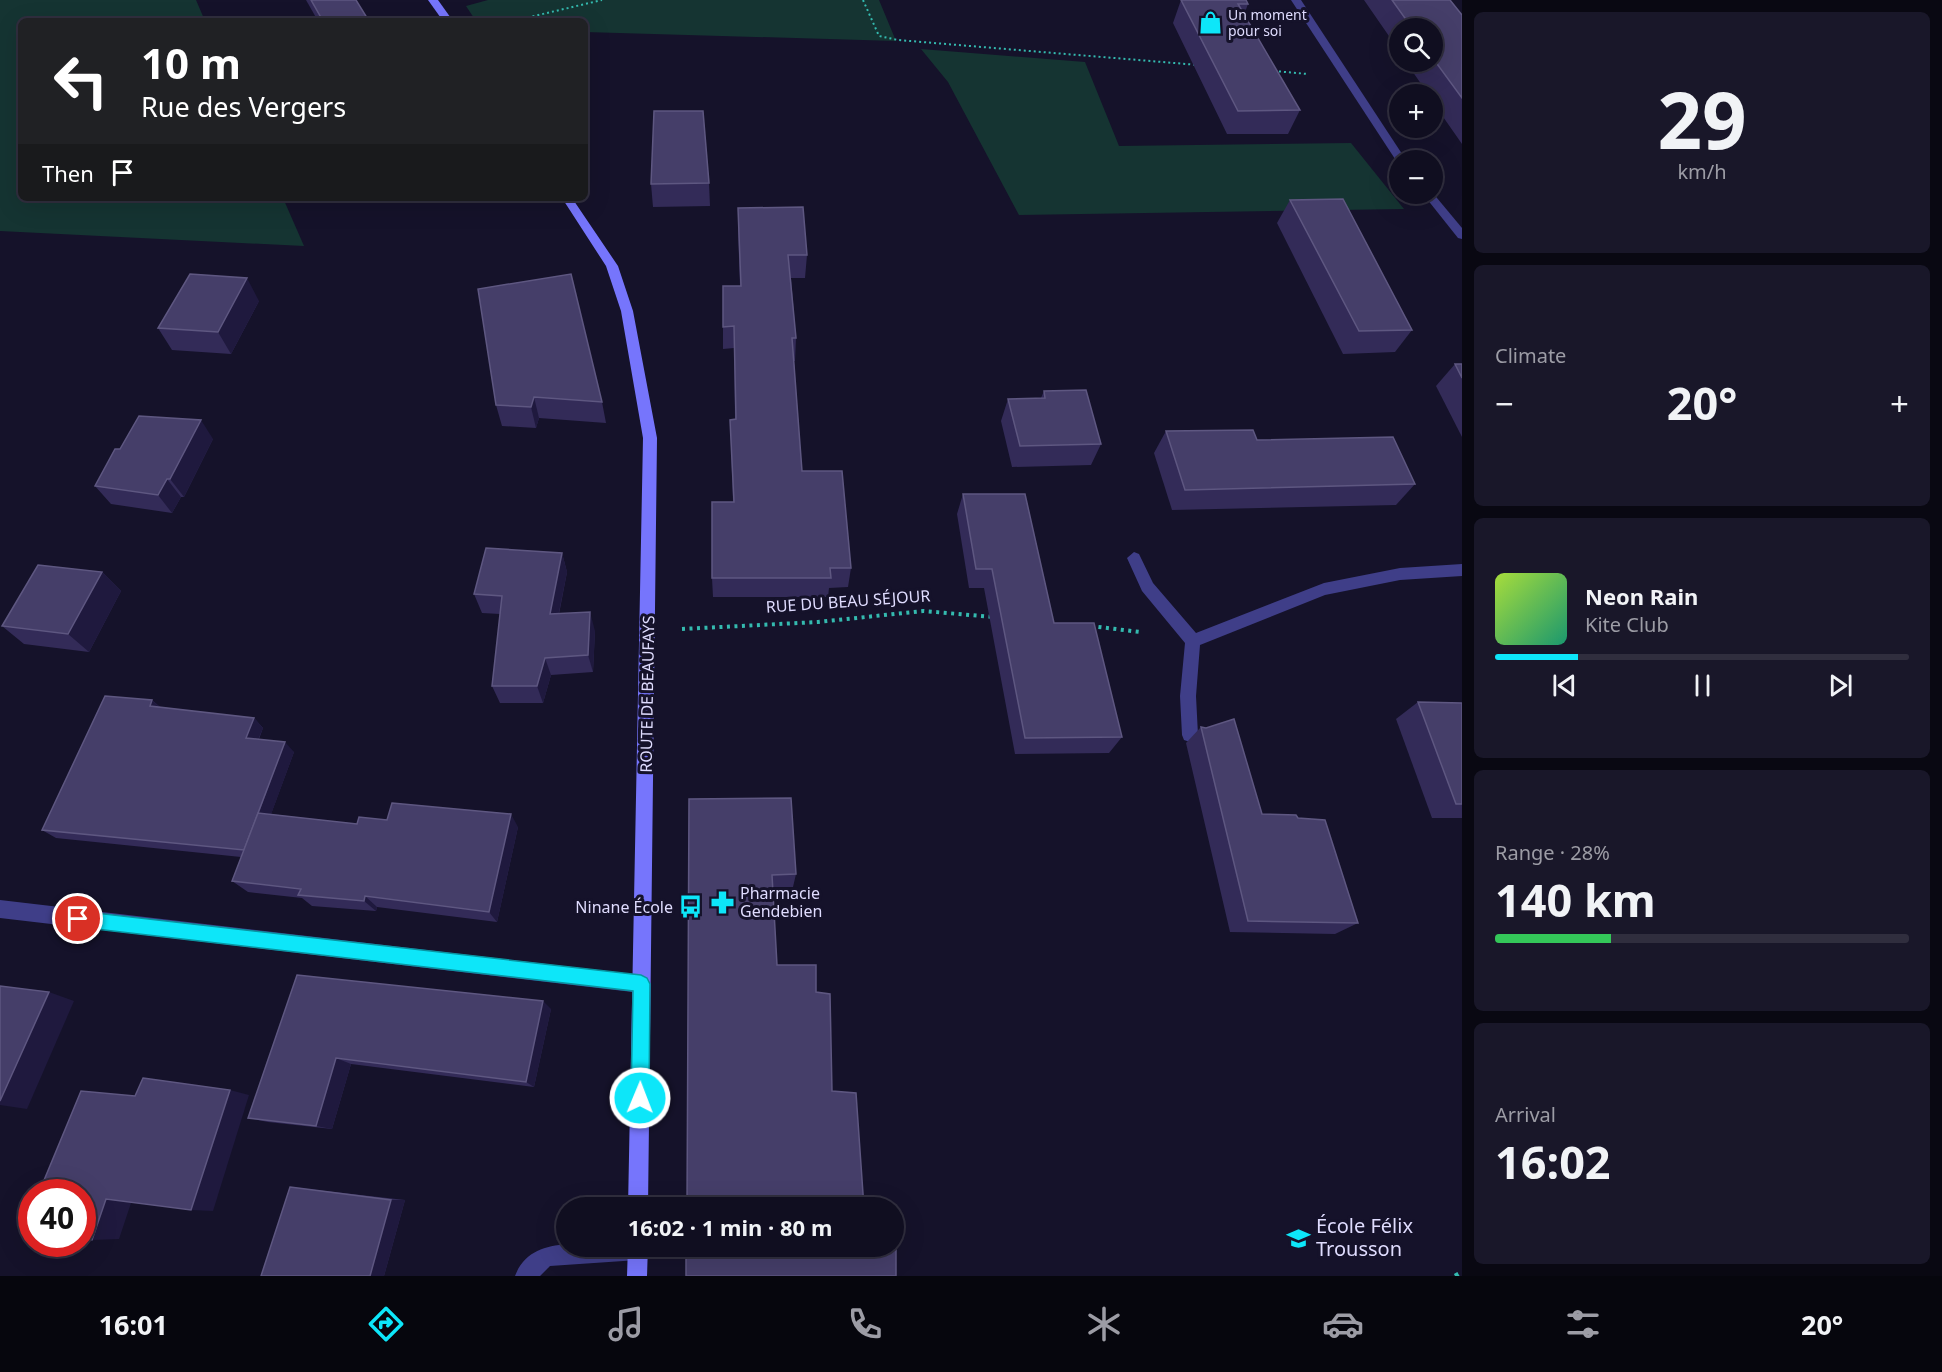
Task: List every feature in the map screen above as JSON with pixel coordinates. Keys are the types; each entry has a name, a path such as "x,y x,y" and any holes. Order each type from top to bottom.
{"street":[{"path":"433,0 446,18"},
{"path":"1296,0 1394,150"},
{"name":"ROUTE DE BEAUFAYS","path":"569,201 612,266 627,311 650,438 638,1197"},
{"path":"1436,204 1462,235"},
{"path":"1134,558 1147,587 1193,641 1188,696 1190,735"},
{"path":"1193,641 1324,589 1400,574 1462,570"},
{"path":"0,909 641,984"},
{"path":"525,1276 546,1257 556,1256"},
{"path":"638,1257 638,1276"}],"path":[{"path":"526,18 602,0"},
{"path":"863,0 879,36 898,40 1204,65"},
{"path":"1263,70 1345,76"},
{"name":"RUE DU BEAU SÉJOUR","path":"648,630 818,622 923,611 1005,618"},
{"path":"1086,626 1193,641"},
{"path":"1455,1276 1462,1272"}],"green space":[{"path":"0,0 196,0 204,18 18,18 18,201 284,201 304,246 0,231"},
{"path":"488,0 879,0 896,41 588,32 588,18 474,18 466,6"},
{"path":"921,49 1085,62 1119,146 1351,143 1389,190 1389,204 1400,204 1404,209 1019,215 948,82"}],"building":[{"path":"311,0 356,0 367,18 321,18"},
{"path":"1181,0 1246,0 1248,4 1238,4 1300,110 1238,111"},
{"path":"1392,0 1450,0 1462,15 1462,98 1443,72 1443,18 1405,18"},
{"path":"654,111 703,111 709,183 651,184"},
{"path":"1343,199 1412,330 1359,331 1290,200"},
{"path":"803,207 807,255 788,255 796,338 792,338 802,471 842,471 851,568 830,568 831,578 712,578 712,502 734,502 730,420 736,419 734,326 723,327 723,286 741,286 738,208"},
{"path":"190,274 247,278 218,332 158,328"},
{"path":"571,274 602,402 534,397 531,407 496,405 478,289"},
{"path":"1455,364 1462,364 1462,378"},
{"path":"1086,390 1101,444 1020,446 1008,399 1045,398 1044,391"},
{"path":"139,416 201,420 170,479 167,479 158,495 95,486 115,449 120,449"},
{"path":"1253,430 1257,440 1393,437 1415,484 1185,490 1166,431"},
{"path":"963,494 1025,494 1054,623 1094,623 1122,737 1025,738 992,569 976,569"},
{"path":"486,548 562,553 550,614 590,612 588,655 545,658 537,686 492,686 502,596 474,594"},
{"path":"38,565 102,572 68,634 2,626"},
{"path":"105,696 152,700 150,706 254,718 246,738 285,742 244,850 42,830"},
{"path":"1418,702 1462,703 1462,804 1456,804"},
{"path":"1234,719 1262,814 1296,815 1298,818 1325,820 1358,923 1248,921 1201,727 1206,728"},
{"path":"791,798 796,874 772,875 777,965 816,965 816,992 830,994 832,1091 856,1093 863,1197 687,1197 689,799"},
{"path":"392,803 511,814 489,912 365,896 364,901 298,895 301,889 232,881 258,813 357,824 359,817 387,820"},
{"path":"297,975 543,1001 526,1082 336,1058 316,1126 248,1118"},
{"path":"0,986 49,992 0,1101"},
{"path":"143,1078 230,1090 191,1210 106,1199 96,1228 96,1179 45,1179 81,1091 135,1096"},
{"path":"290,1187 391,1200 370,1276 261,1276"},
{"path":"686,1257 896,1257 896,1276 686,1276"}],"place":[{"name":"Un moment pour soi","path":"1210,23"},
{"name":"Pharmacie Gendebien","path":"722,902"},
{"name":"Ninane École","path":"691,907"},
{"name":"École Félix Trousson","path":"1298,1238"}],"route":[{"path":"78,919 641,984 640,1098"}]}
